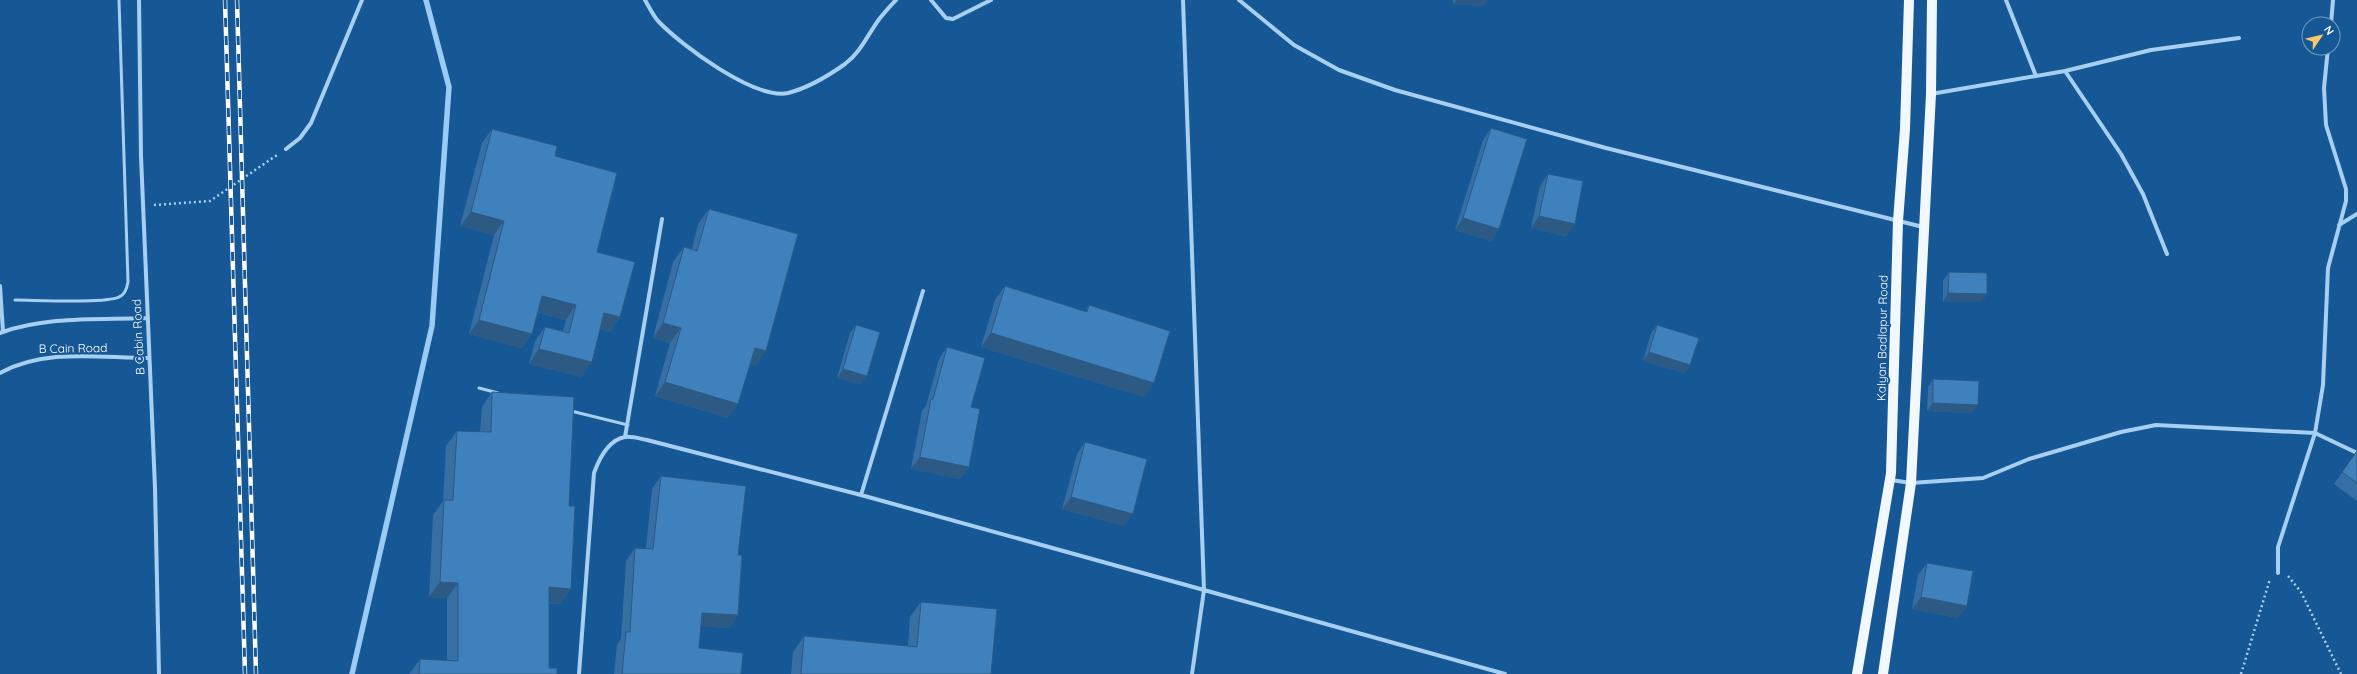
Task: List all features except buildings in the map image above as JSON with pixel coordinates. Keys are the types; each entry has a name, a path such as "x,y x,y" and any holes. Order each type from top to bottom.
{"main road":[{"name":"Kalyan Badlapur Road","path":"1857,674 1890,480 1898,220 1905,129 1909,0"},
{"path":"1883,674 1911,483 1922,227 1931,94 1932,0"}],"street":[{"name":"B Cabin Road","path":"139,0 143,205 155,488 159,674"},
{"path":"286,149 300,138 311,123 362,0"},
{"path":"645,0 657,19 679,41 714,67 762,90 787,93 818,82 846,63 863,46 879,19 896,0"},
{"path":"931,0 946,18 953,19 991,0"},
{"path":"1183,0 1204,590 1192,674"},
{"path":"1238,0 1294,45 1339,70 1394,90 1606,148 1922,227"},
{"path":"2006,0 2036,76"},
{"path":"2331,16 2334,0"},
{"path":"1931,94 2065,71 2151,50 2239,38"},
{"path":"2278,573 2278,547 2314,433 2323,384 2328,268 2338,226 2346,201 2346,189 2326,125 2324,88 2327,56"},
{"path":"2065,71 2121,154 2143,194 2166,254"},
{"path":"2338,226 2357,214"},
{"path":"625,437 662,218"},
{"path":"0,286 2,332"},
{"path":"861,495 923,290"},
{"name":"B Cain Road","path":"2,332 18,326 67,321 147,318"},
{"name":"B Cain Road","path":"0,373 32,359 68,356 149,358"},
{"path":"1890,480 1911,483 1983,478 2029,459 2121,432 2156,425 2314,433 2357,452"},
{"path":"579,674 594,473 599,458 612,444 625,437 647,440 861,495 1505,674"}],"lane":[{"path":"15,300 101,299 119,297 126,291 128,282 119,0"},
{"path":"479,388 501,394"},
{"path":"568,410 628,425"}],"path":[{"path":"143,205 193,204 210,201 286,149"},
{"path":"2241,674 2269,580 2278,573 2288,576 2301,592 2341,674"}],"waterway":[{"path":"352,674 432,326 449,87 426,0"}],"railway":[{"path":"225,0 245,674"},
{"path":"237,0 256,674"}]}
